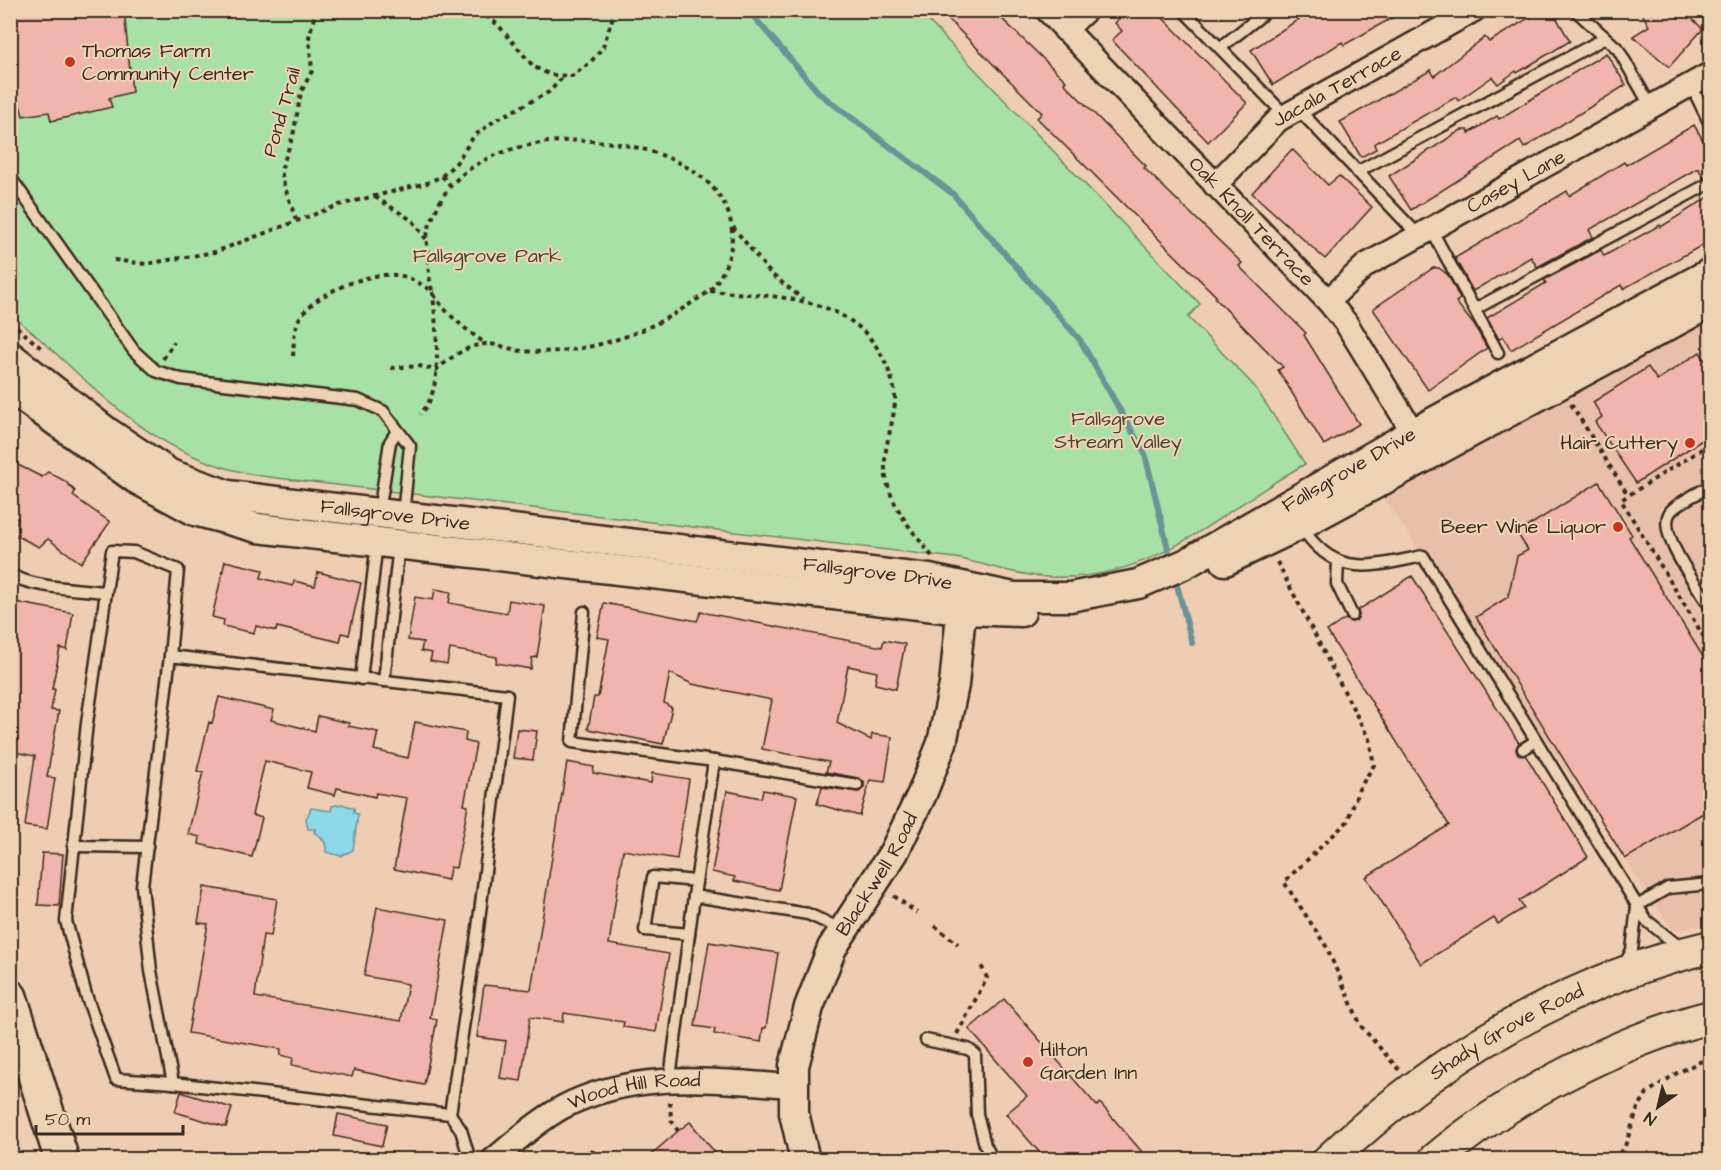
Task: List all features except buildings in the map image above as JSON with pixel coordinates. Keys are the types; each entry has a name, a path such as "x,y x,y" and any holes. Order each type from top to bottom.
{"main road":[{"name":"Shady Grove Road","path":"1329,1160 1417,1085 1501,1032 1590,987 1699,949"},
{"path":"10,997 62,1160"},
{"path":"1434,1160 1457,1140 1535,1092 1617,1050 1709,1032"}],"street":[{"name":"Oak Knoll Terrace","path":"1047,10 1329,302 1346,323 1420,445"},
{"path":"1065,30 1086,10"},
{"name":"Jacala Terrace","path":"1215,185 1278,120 1474,10"},
{"name":"Casey Lane","path":"1329,302 1366,265 1701,80"},
{"name":"Fallsgrove Drive","path":"1176,577 1420,445 1710,273"},
{"name":"Fallsgrove Drive","path":"10,388 136,479 195,511 258,528 390,529 929,579 962,598 1070,597 1176,577 1300,525 1420,445 1710,303"},
{"name":"Fallsgrove Drive","path":"10,356 107,432 170,474 228,495 390,529"},
{"name":"Blackwell Road","path":"805,1160 794,1113 794,1086 795,1060 809,1007 832,948 894,852 922,794 938,753 954,685 962,598"},
{"name":"Wood Hill Road","path":"493,1160 535,1126 564,1107 630,1084 670,1078 794,1086"}],"lane":[{"path":"1184,10 1220,48 1425,232 1475,309 1498,352"},
{"path":"1220,48 1268,10"},
{"path":"1575,10 1618,49 1652,107"},
{"path":"1357,172 1605,38"},
{"path":"1701,80 1710,124"},
{"path":"10,177 134,351 156,371 181,379 213,384 358,400 383,411 410,446 390,529 361,679"},
{"path":"1475,309 1710,183"},
{"path":"384,681 390,529 390,442 397,431"},
{"path":"1710,486 1670,511 1666,532 1710,606"},
{"path":"1300,525 1313,545 1338,562 1357,565 1386,563 1423,556 1646,920 1699,949"},
{"path":"173,1083 150,961 141,886 170,656 178,570 134,552 112,550 104,592 66,921 86,995 116,1079 173,1083 450,1114"},
{"path":"1338,562 1337,584 1352,615"},
{"path":"10,574 17,578 57,586 104,592"},
{"path":"584,612 572,742 714,761 857,785"},
{"path":"170,656 507,695 478,928 450,1114 461,1130 470,1160"},
{"path":"1523,749 1536,741"},
{"path":"670,1078 714,761"},
{"path":"73,846 147,847"},
{"path":"689,934 645,930 653,877 696,881"},
{"path":"1637,906 1668,888 1710,884"},
{"path":"694,897 808,914 843,930"},
{"path":"1619,976 1632,950 1637,906"},
{"path":"926,1040 968,1049 975,1054 977,1114 993,1160"}],"path":[{"name":"Pond Trail","path":"296,220 281,170 293,136 302,92 312,71 309,38 316,10"},
{"path":"479,10 498,25 534,68 551,75 564,76 572,76 590,63 603,48 615,10"},
{"path":"114,260 146,264 215,252 339,205 427,183 442,176 456,163 474,136 494,121 549,92 564,76"},
{"path":"293,356 299,318 323,296 380,276 395,275 413,279 433,292 467,331 486,344 523,351 566,350 608,343 637,333 671,316 710,291 724,272 732,246 732,226 724,202 706,181 678,163 631,146 582,140 548,141 516,148 482,161 450,185 439,204 426,240"},
{"path":"442,176 450,185"},
{"path":"375,197 413,221 426,240 437,342 432,396 427,408 420,414"},
{"path":"732,226 771,274 803,299 850,319 876,343 888,368 895,400 885,462 889,490 901,517 935,559 923,557"},
{"path":"710,291 803,299"},
{"path":"10,321 47,354"},
{"path":"436,370 456,354 486,344"},
{"path":"391,368 419,366 436,370"},
{"path":"1571,404 1628,495"},
{"path":"1273,553 1369,739 1374,765 1359,789 1347,822 1284,882 1326,946 1361,1026 1401,1073"},
{"path":"894,896 917,913"},
{"path":"935,926 958,944"},
{"path":"1614,1160 1625,1146 1638,1108 1647,1093 1677,1073 1706,1059 1709,1032"},
{"path":"670,1102 670,1120 678,1131"}],"shaded area":[{"path":"1710,321 1710,923 1673,931 1382,495"}],"green space":[{"name":"Fallsgrove Park","path":"10,11 919,11 1200,304 1188,317 1255,387 1305,464 1184,541 1153,557 1120,569 1085,576 1046,577 1012,572 956,558 269,477 227,468 190,455 157,437 127,416 11,314"}],"water":[{"path":"342,804 354,808 354,813 358,814 353,850 341,856 326,852 324,840 314,832 315,829 308,829 306,819 311,808 331,811 332,806"}],"waterway":[{"path":"748,10 820,94 953,194 1080,340 1145,454 1171,561"},
{"path":"1175,577 1192,643"}],"place":[{"name":"Thomas Farm Community Center","path":"70,62"},
{"name":"Hair Cuttery","path":"1690,443"},
{"name":"Beer Wine Liquor","path":"1618,527"},
{"name":"Hilton Garden Inn","path":"1028,1062"}],"park label":[{"name":"Fallsgrove Stream Valley","path":"1118,430"}]}
